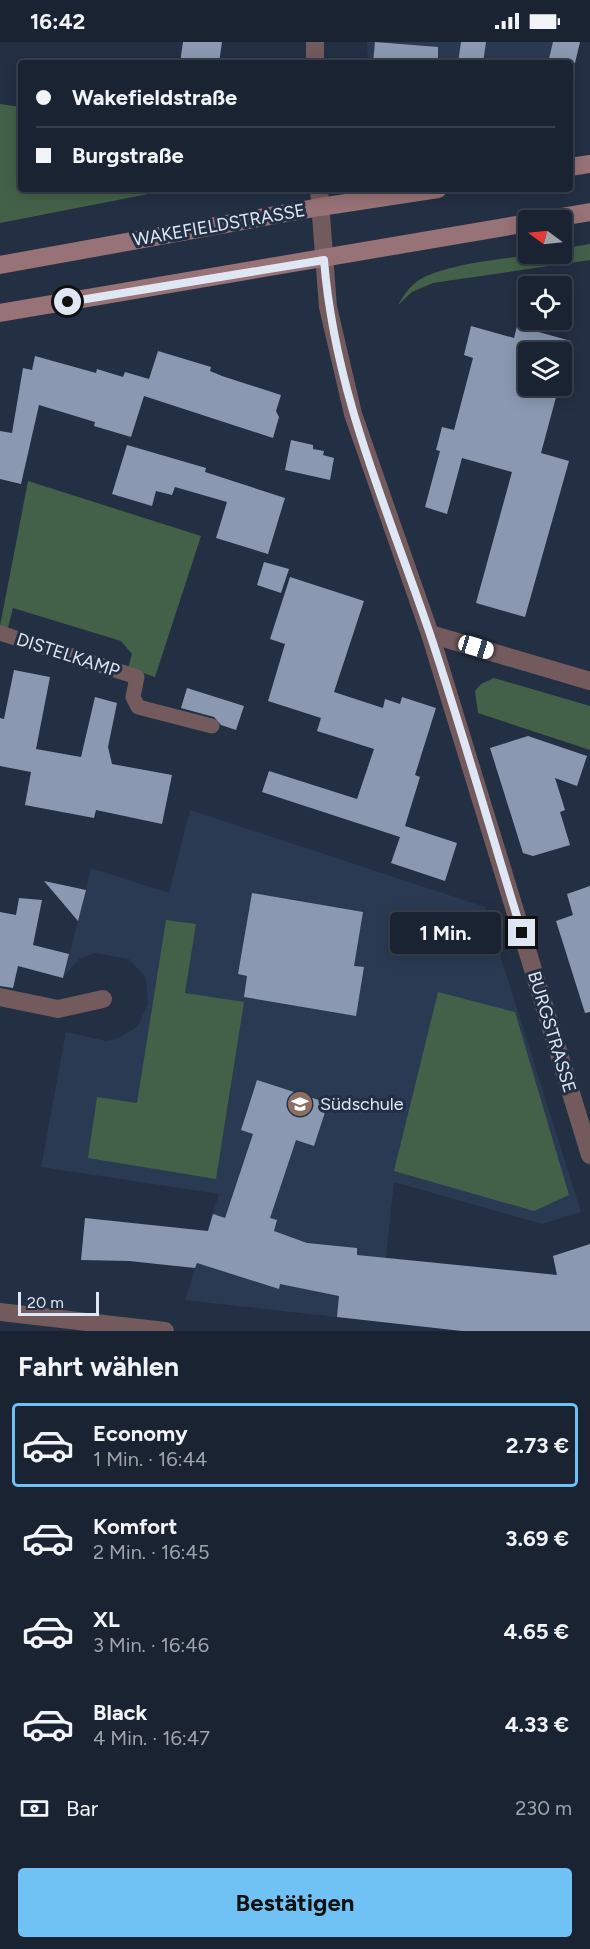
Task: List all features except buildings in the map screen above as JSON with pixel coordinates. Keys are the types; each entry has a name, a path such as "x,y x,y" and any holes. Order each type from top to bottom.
{"main road":[{"path":"573,167 590,164"},
{"name":"WAKEFIELDSTRASSE","path":"0,266 320,198 399,192"},
{"path":"572,215 590,212"},
{"path":"0,314 518,225"}],"street":[{"path":"315,42 315,60"},
{"name":"BURGSTRASSE","path":"320,198 331,325 353,414 430,634 590,1155"},
{"path":"430,634 590,681"},
{"path":"0,997 58,1009 103,999"},
{"path":"0,1312 165,1331"}],"lane":[{"name":"DISTELKAMP","path":"0,633 137,678 133,697 138,707 212,726"}],"shaded area":[{"path":"367,42 580,42 573,71 573,60 368,60"},
{"name":"Südschule","path":"190,810 485,907 581,1212 542,1224 394,1182 379,1322 185,1300 219,1194 41,1167 66,1032 106,1041 116,1039 137,1027 148,1004 146,978 129,959 95,953 79,959 64,976 91,868 169,893"}],"green space":[{"path":"0,104 18,107 18,192 159,192 0,223"},
{"path":"590,244 590,260 572,263 572,247"},
{"path":"518,257 518,264 563,264 433,283 412,292 398,305 412,285 431,274 467,264"},
{"path":"28,481 201,536 155,677 128,668 132,654 121,641 13,608 8,628 0,626"},
{"path":"494,678 590,706 590,750 478,713 475,691 481,684"},
{"path":"166,920 196,924 185,993 244,1002 216,1179 88,1158 97,1097 137,1103"},
{"path":"438,992 515,1012 569,1195 534,1211 394,1171"}],"place":[{"name":"Südschule","path":"300,1104"}],"route":[{"path":"68,302 324,260 331,325 353,414 365,454 430,634 522,933"}]}
